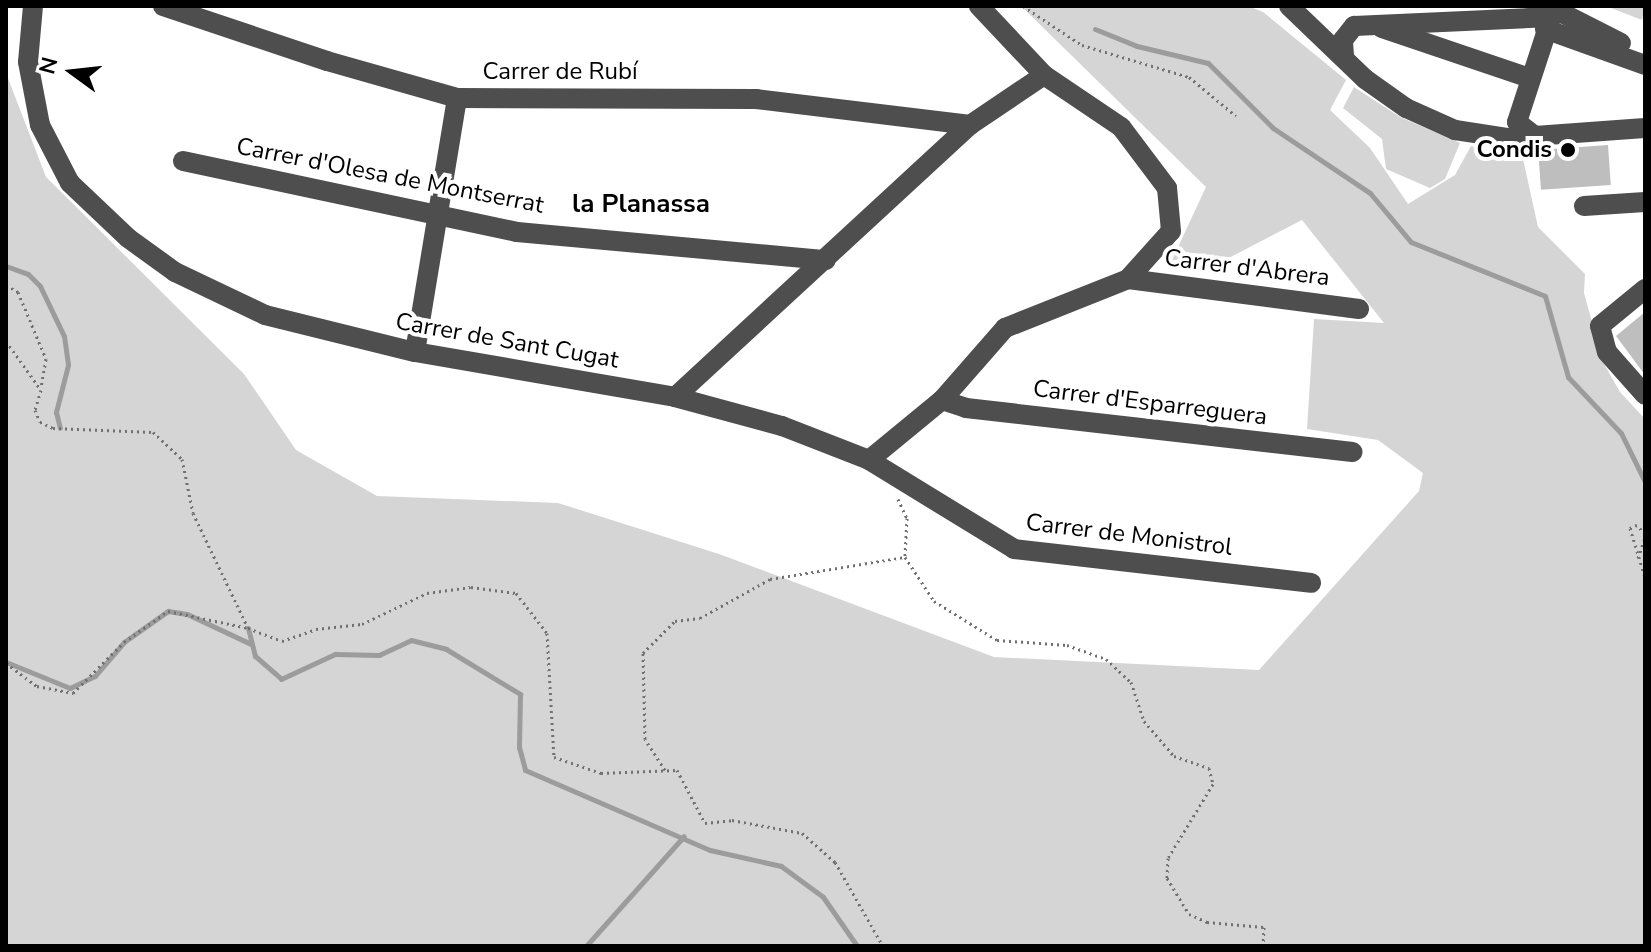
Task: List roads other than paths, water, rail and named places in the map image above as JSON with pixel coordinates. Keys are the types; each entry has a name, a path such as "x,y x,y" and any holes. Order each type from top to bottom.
{"street":[{"name":"Carrer de Sant Cugat","path":"33,6 28,62 40,125 70,183 128,238 175,272 265,315 415,352 675,397 782,426 869,460"},
{"name":"Carrer de Rubí","path":"163,6 327,61 457,98 756,99 970,125"},
{"path":"869,460 942,400 1005,328 1128,279 1171,231 1167,188 1121,127 1044,75 979,6"},
{"path":"1289,6 1316,27 1344,56 1351,68 1406,108 1455,130 1512,130 1536,137 1645,128"},
{"path":"1316,27 1348,29 1370,24 1551,15 1621,43"},
{"path":"1551,15 1645,65"},
{"path":"1512,130 1551,15"},
{"path":"1370,24 1530,78"},
{"path":"1344,56 1348,29"},
{"path":"675,397 970,125 1044,75"},
{"path":"415,352 457,98"},
{"name":"Carrer d'Olesa de Montserrat","path":"183,161 517,232 826,260"},
{"path":"1584,206 1645,202"},
{"name":"Carrer d'Abrera","path":"1128,279 1359,309"},
{"path":"1645,289 1600,326 1607,352 1645,395"},
{"name":"Carrer d'Esparreguera","path":"942,400 966,408 1353,452"},
{"name":"Carrer de Monistrol","path":"869,460 1014,549 1311,583"}],"waterway":[{"path":"1095,29 1137,46 1208,63 1273,128 1370,193 1411,242 1545,296 1568,377 1621,433 1645,482"},
{"path":"6,266 28,274 40,286 64,336 68,365 56,412 60,428"},
{"path":"6,662 70,688 95,676 124,642 168,611 187,614 251,644"},
{"path":"248,628 255,656 281,679 335,654 379,655 411,640 446,649 520,694 519,747 525,770 710,850 781,866 823,897 857,946"},
{"path":"586,946 684,836"}],"place":[{"name":"Condis","path":"1568,150"}],"district":[{"name":"la Planassa","path":"641,204"}]}
